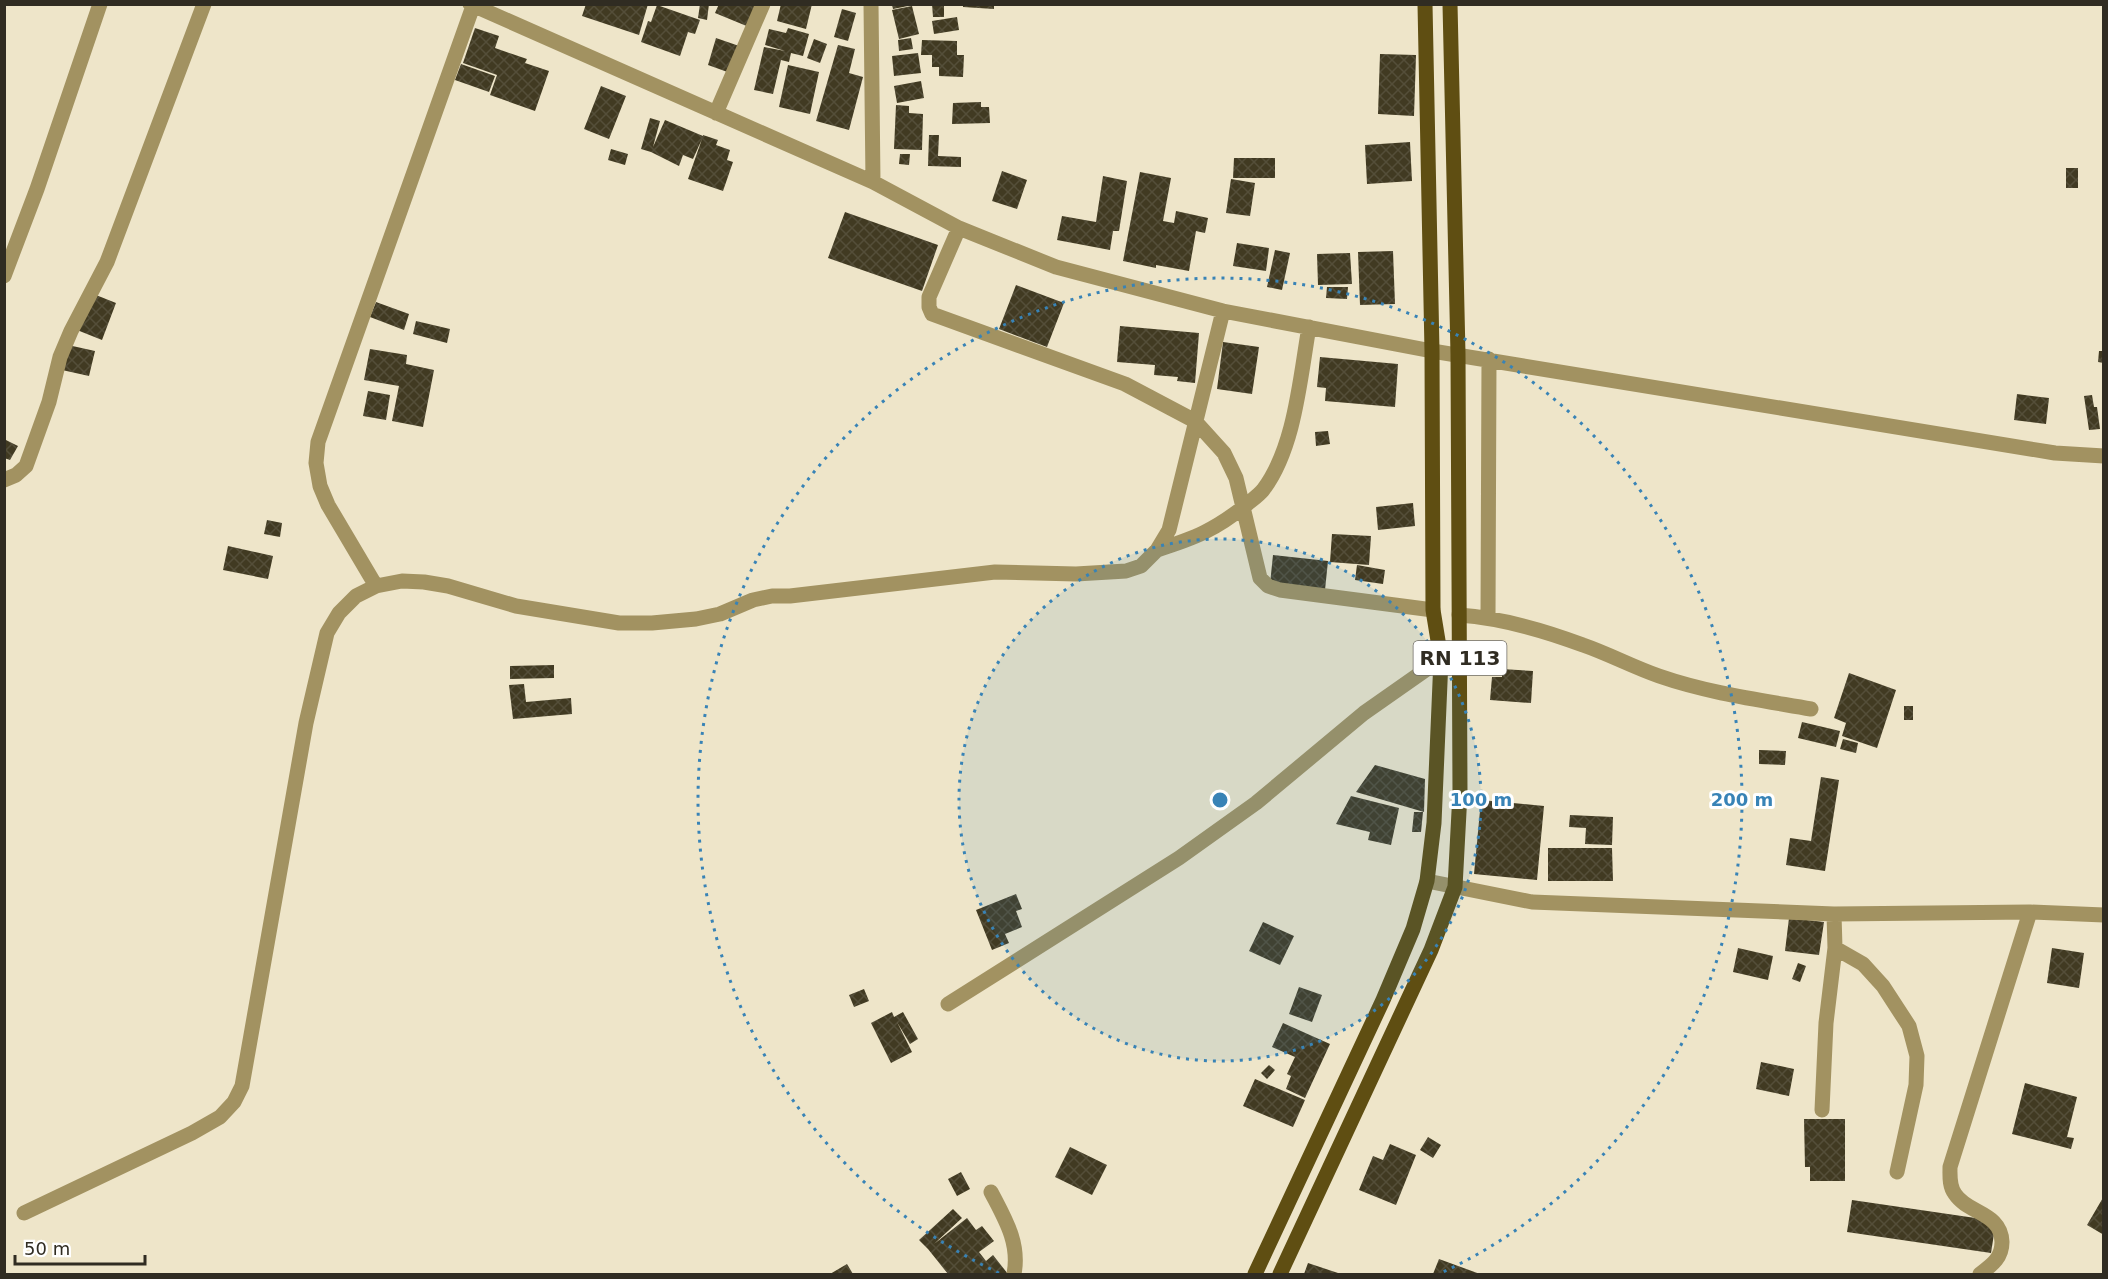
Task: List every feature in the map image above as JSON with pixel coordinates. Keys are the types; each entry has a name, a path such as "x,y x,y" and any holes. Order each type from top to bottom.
{"main road":[{"name":"RN 113","path":"1255,1275 1387,990 1413,929 1427,881 1434,823 1441,659 1433,610 1432,351 1425,4"},
{"name":"RN 113","path":"1280,1275 1431,950 1455,887 1460,793 1458,354 1450,4"}],"street":[{"path":"4,276 37,189 100,4"},
{"path":"4,480 16,475 26,466 49,402 60,357 70,331 107,261 204,4"},
{"path":"716,113 763,4"},
{"path":"376,586 328,505 320,486 316,463 318,442 472,5 873,182 959,228 1056,267 1223,311 1432,351 2055,453 2103,456 2103,448"},
{"path":"870,5 873,182"},
{"path":"959,228 928,297 928,307 932,314 1125,384 1195,421 1224,453 1236,477 1260,578 1268,586 1280,590 1433,610"},
{"path":"24,1214 192,1133 220,1117 234,1102 242,1086 306,723 327,633 339,613 356,596 376,586 402,581 424,582 448,586 516,606 619,622 652,623 696,620 720,614 753,600 772,596 790,596 995,572 1076,574 1126,571 1141,566 1157,550 1169,530 1223,311"},
{"path":"1157,550 1202,535 1223,523 1263,491 1276,468 1293,420 1309,327"},
{"path":"1488,617 1489,359"},
{"path":"1459,615 1488,617 1527,627 1583,645 1660,676 1703,689 1811,708"},
{"path":"948,1004 1179,858 1256,803 1364,713 1441,659"},
{"path":"1427,881 1532,902 1834,914 2030,912 2103,915"},
{"path":"1980,1275 1995,1263 2002,1251 2002,1236 1997,1223 1960,1200 1954,1193 1950,1180 1950,1167 2030,912"},
{"path":"1822,1110 1826,1023 1835,948 1834,914"},
{"path":"1835,948 1863,964 1882,986 1909,1026 1917,1056 1916,1085 1897,1172"},
{"path":"991,1192 1012,1232 1017,1262 1014,1275"}],"building":[{"path":"586,4 648,4 639,35 582,16"},
{"path":"700,4 709,4 707,20 698,18"},
{"path":"719,4 758,4 749,27 715,13"},
{"path":"781,4 812,4 806,29 777,21"},
{"path":"932,4 944,4 944,17 933,17"},
{"path":"963,4 994,4 994,9 963,7"},
{"path":"657,5 700,20 695,34 688,32 680,56 641,42 648,21 651,22"},
{"path":"892,5 908,5 908,6 893,9"},
{"path":"912,6 919,34 899,39 892,10"},
{"path":"842,9 856,13 848,41 834,37"},
{"path":"957,17 959,30 934,34 932,21"},
{"path":"475,28 499,36 495,48 527,59 525,63 549,71 535,111 490,95 497,75 463,63"},
{"path":"788,28 809,34 803,56 791,53 789,62 781,60 773,94 754,90 764,47 785,51 765,45 769,29 786,33"},
{"path":"716,38 742,47 733,74 708,65"},
{"path":"911,38 913,49 899,51 898,40"},
{"path":"814,39 827,44 820,63 807,58"},
{"path":"922,40 957,41 957,55 964,55 963,77 939,76 939,67 932,67 932,55 921,55"},
{"path":"838,45 855,49 849,73 863,77 849,130 816,121"},
{"path":"918,53 921,73 894,76 892,56"},
{"path":"1380,54 1416,55 1414,116 1378,114"},
{"path":"461,64 495,76 489,92 455,80"},
{"path":"788,65 819,72 810,114 779,107"},
{"path":"921,81 924,98 897,103 894,86"},
{"path":"601,86 626,96 609,139 584,129"},
{"path":"981,102 981,107 989,107 990,123 952,124 953,103"},
{"path":"896,105 909,106 909,113 923,114 922,150 894,149"},
{"path":"650,118 660,121 653,147 665,120 718,140 716,145 730,150 727,160 733,162 723,191 688,179 702,139 693,159 683,155 679,166 641,149"},
{"path":"929,135 939,135 938,156 961,157 961,167 928,166"},
{"path":"1410,142 1412,181 1367,184 1365,145"},
{"path":"611,149 628,154 625,165 608,160"},
{"path":"900,154 910,154 909,165 899,164"},
{"path":"1234,158 1275,158 1275,178 1233,178"},
{"path":"2066,168 2078,168 2078,188 2066,188"},
{"path":"1002,171 1027,180 1017,209 992,201"},
{"path":"1140,172 1171,178 1163,221 1174,223 1176,211 1208,218 1205,233 1196,231 1189,271 1156,265 1156,268 1123,261"},
{"path":"1103,176 1127,181 1119,231 1113,231 1110,250 1057,240 1062,216 1096,222"},
{"path":"1231,179 1255,183 1250,216 1226,213"},
{"path":"845,212 938,245 922,291 828,258"},
{"path":"1237,243 1269,248 1266,271 1233,266"},
{"path":"1275,250 1290,253 1282,290 1267,287"},
{"path":"1393,251 1395,304 1360,305 1358,252"},
{"path":"1350,253 1352,284 1318,285 1317,254"},
{"path":"1016,285 1064,303 1047,347 999,329"},
{"path":"1327,287 1348,287 1347,299 1326,298"},
{"path":"91,293 116,303 102,340 77,330"},
{"path":"376,302 409,314 404,330 370,317"},
{"path":"416,321 450,329 447,343 413,334"},
{"path":"1120,326 1199,333 1195,383 1177,381 1178,377 1154,375 1155,365 1117,362"},
{"path":"1223,342 1259,347 1252,394 1217,389"},
{"path":"68,345 95,351 89,376 62,370"},
{"path":"370,349 407,355 406,364 434,370 423,427 392,421 399,386 364,380"},
{"path":"2099,351 2104,351 2104,363 2098,362"},
{"path":"1320,357 1398,364 1395,407 1325,401 1326,388 1317,387"},
{"path":"368,391 390,395 386,420 363,416"},
{"path":"2017,394 2049,398 2046,424 2014,420"},
{"path":"2092,395 2094,407 2097,407 2100,429 2089,430 2084,396"},
{"path":"1328,431 1330,444 1316,446 1315,432"},
{"path":"4,439 18,446 10,460 4,458"},
{"path":"1413,503 1415,526 1378,530 1376,507"},
{"path":"267,520 282,523 280,537 264,534"},
{"path":"1332,534 1371,536 1369,565 1330,562"},
{"path":"228,546 273,556 268,579 223,570"},
{"path":"1273,555 1328,561 1325,590 1270,584"},
{"path":"1357,565 1385,570 1383,584 1355,580"},
{"path":"554,665 554,678 510,679 510,666"},
{"path":"1502,669 1533,671 1531,703 1490,700 1492,677 1502,677"},
{"path":"1849,673 1896,690 1877,748 1842,736 1846,723 1834,718"},
{"path":"524,684 526,702 571,698 572,714 513,719 509,685"},
{"path":"1904,706 1913,706 1913,720 1904,720"},
{"path":"1802,722 1840,731 1836,747 1798,738"},
{"path":"1843,739 1858,743 1856,753 1840,749"},
{"path":"1759,750 1786,751 1785,765 1759,764"},
{"path":"1375,765 1425,779 1424,812 1356,792"},
{"path":"1821,777 1839,780 1825,871 1786,865 1790,838 1811,841"},
{"path":"1351,796 1399,808 1391,845 1368,840 1370,832 1336,824"},
{"path":"1481,800 1544,806 1537,880 1474,874"},
{"path":"1414,812 1423,812 1421,832 1412,832"},
{"path":"1570,815 1613,817 1612,845 1585,844 1586,828 1569,827"},
{"path":"1548,848 1612,848 1613,881 1548,881"},
{"path":"1016,894 1022,909 1016,911 1022,927 1005,934 1009,943 992,950 976,910"},
{"path":"1789,918 1824,922 1819,955 1785,951"},
{"path":"1263,922 1294,936 1280,965 1249,951"},
{"path":"1738,948 1773,956 1768,980 1733,972"},
{"path":"2052,948 2084,953 2079,988 2047,983"},
{"path":"1798,963 1806,966 1800,982 1792,979"},
{"path":"1299,987 1322,995 1312,1022 1289,1014"},
{"path":"864,989 869,1001 854,1007 849,995"},
{"path":"892,1012 894,1017 903,1012 918,1039 910,1044 897,1022 912,1052 891,1063 871,1023"},
{"path":"1283,1023 1330,1044 1305,1098 1286,1089 1291,1076 1287,1074 1295,1057 1272,1047"},
{"path":"1761,1062 1794,1069 1789,1096 1756,1089"},
{"path":"1269,1065 1275,1070 1267,1079 1261,1073"},
{"path":"1255,1079 1305,1100 1293,1127 1243,1106"},
{"path":"2025,1083 2077,1097 2067,1137 2074,1138 2071,1149 2012,1134"},
{"path":"1804,1119 1845,1119 1845,1181 1810,1181 1810,1167 1805,1167"},
{"path":"1428,1137 1441,1145 1433,1158 1420,1150"},
{"path":"1390,1144 1416,1155 1396,1205 1359,1190 1373,1156 1383,1160"},
{"path":"1070,1147 1107,1165 1092,1195 1055,1177"},
{"path":"961,1172 970,1189 957,1196 948,1179"},
{"path":"2104,1196 2104,1235 2087,1225"},
{"path":"1852,1200 1996,1221 1991,1253 1847,1232"},
{"path":"953,1209 962,1218 934,1244 967,1218 976,1230 982,1226 994,1241 979,1252 986,1261 993,1255 1008,1274 948,1274 919,1240"},
{"path":"1439,1259 1480,1274 1433,1274"},
{"path":"1308,1263 1341,1274 1304,1274"},
{"path":"847,1264 853,1274 830,1274"}]}
